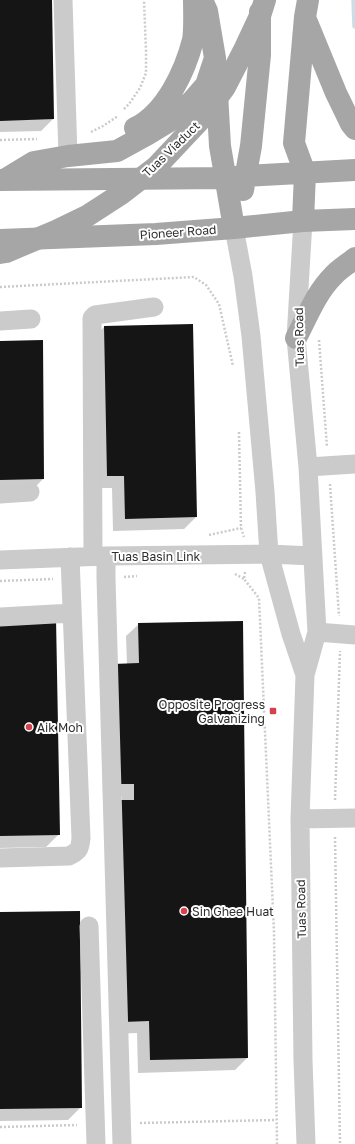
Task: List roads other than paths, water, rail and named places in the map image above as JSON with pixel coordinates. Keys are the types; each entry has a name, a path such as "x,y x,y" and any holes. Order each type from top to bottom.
{"main road":[{"path":"93,153 111,140 141,125 170,95 183,70 193,39 194,0"},
{"name":"Tuas Road","path":"202,0 207,11 215,58 220,146 236,177"},
{"name":"Tuas Road","path":"234,228 236,177 251,146 260,55 260,0"},
{"name":"Tuas Viaduct","path":"0,253 56,232 87,216 121,194 156,167 204,116 225,87 260,16 265,0"},
{"path":"306,9 336,92 351,124 355,129"},
{"name":"Tuas Road","path":"303,221 305,173 294,143 306,9"},
{"path":"3,180 34,162 67,147 93,153 117,150 148,134 176,116 193,100 206,85 215,58"},
{"path":"3,180 236,177 334,170 355,170"},
{"name":"Pioneer Road","path":"0,240 156,234 303,221 355,219"},
{"path":"296,338 320,293 333,276 355,258"}],"street":[{"path":"63,0 67,147"},
{"name":"Tuas Road","path":"303,221 296,338 308,467 317,632 305,675 300,819 303,1060 306,1144"},
{"name":"Tuas Road","path":"234,228 243,276 251,336 264,477 269,554 291,634 305,675"},
{"path":"122,1144 106,594 100,556 92,318 95,314 154,307"},
{"path":"0,321 31,319"},
{"path":"308,467 355,464"},
{"path":"0,494 30,492"},
{"name":"Tuas Basin Link","path":"0,560 100,556 269,554 313,556"},
{"path":"0,858 69,856 77,852 81,846 70,557"},
{"path":"0,618 72,614"},
{"path":"317,632 355,635"},
{"path":"300,819 355,818"},
{"path":"88,926 96,1144"}],"waterway":[{"path":"354,0 355,26"}],"place":[{"name":"Opposite Progress Galvanizing","path":"273,711"},
{"name":"Aik Moh","path":"29,727"},
{"name":"Sin Ghee Huat","path":"184,911"}]}
